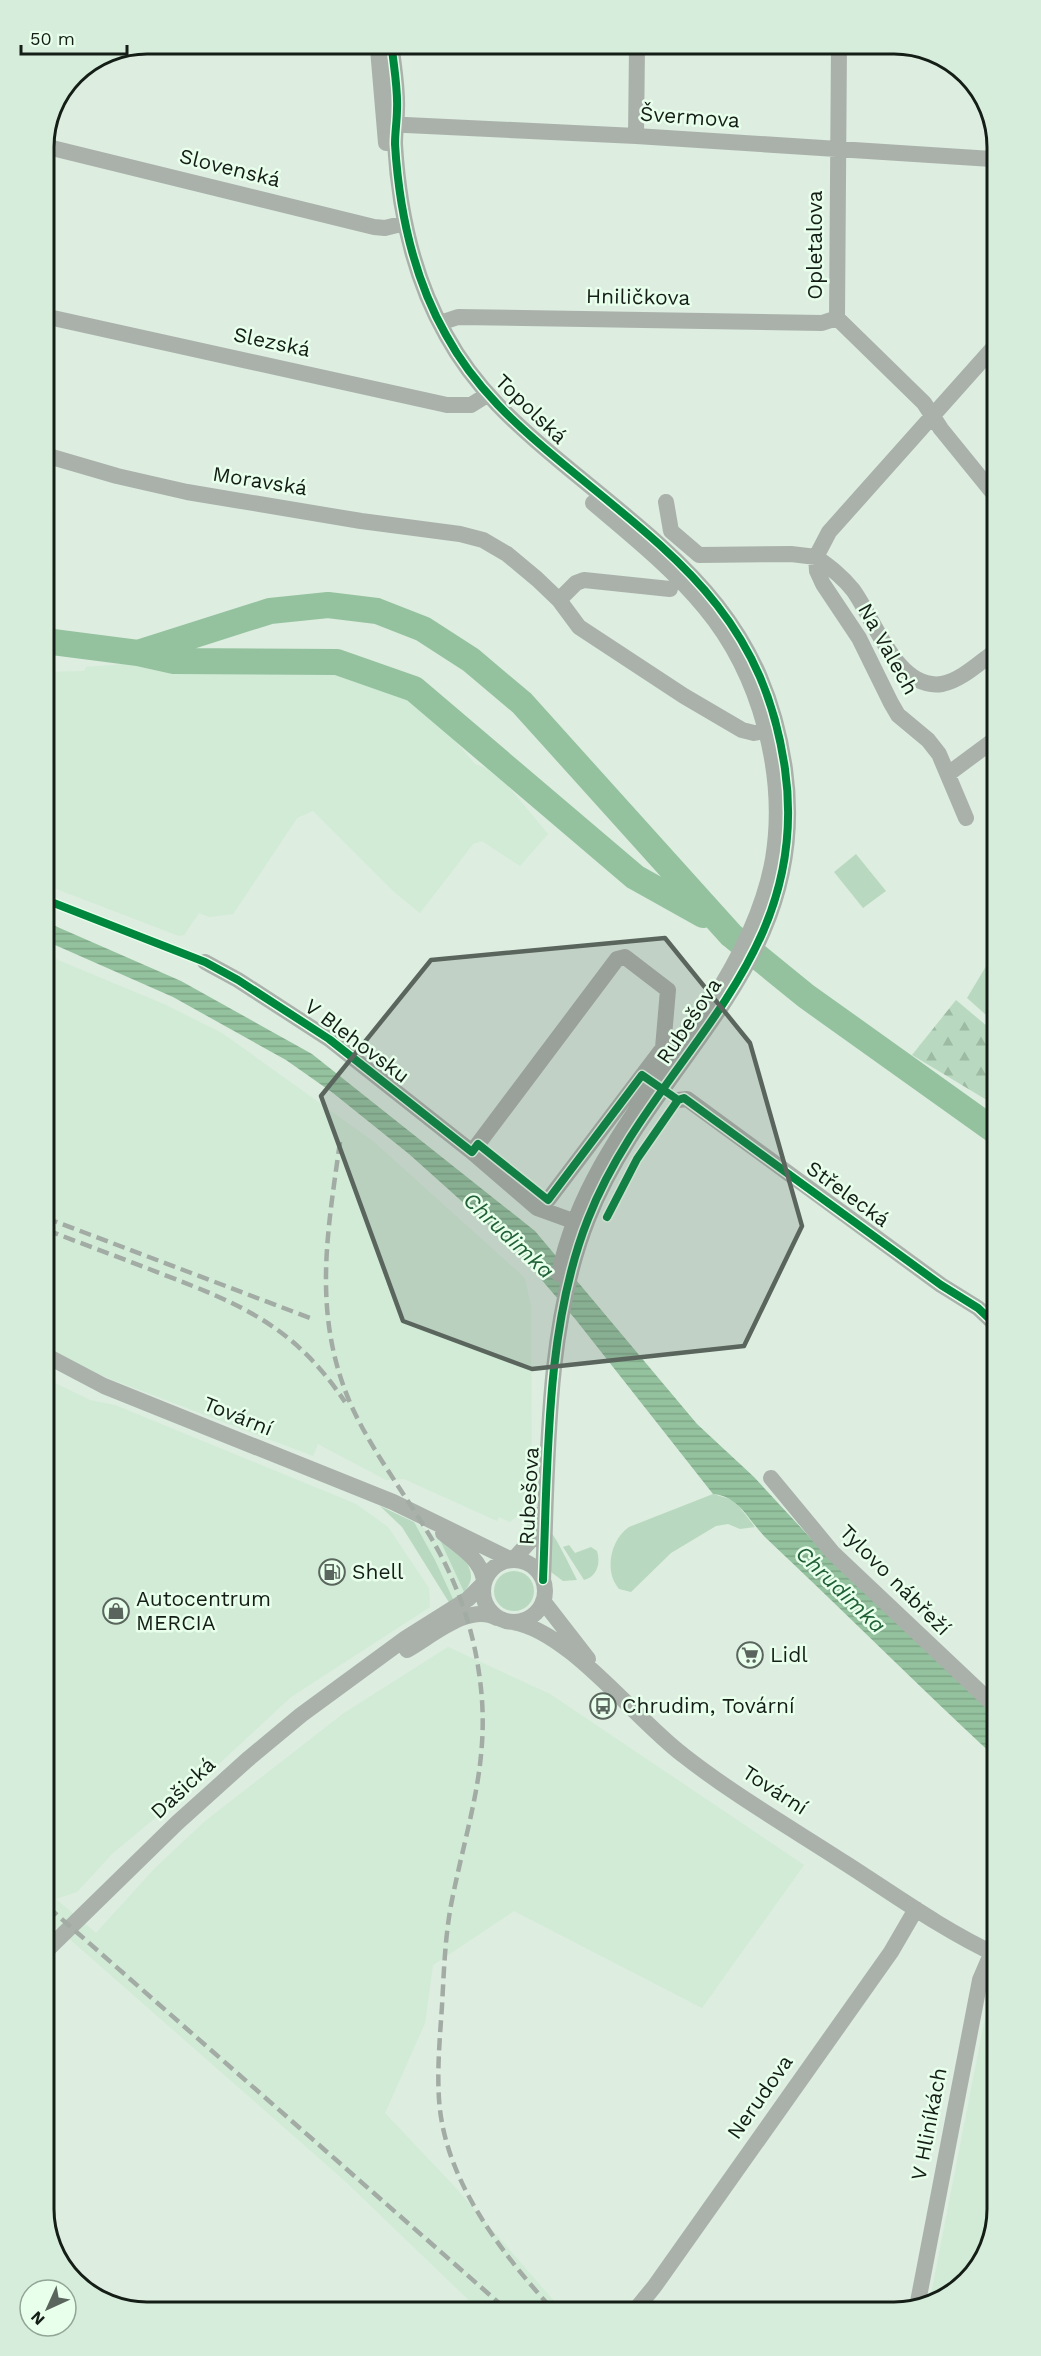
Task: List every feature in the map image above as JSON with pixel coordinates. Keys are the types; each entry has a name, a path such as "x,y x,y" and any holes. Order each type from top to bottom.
{"street":[{"name":"Topolská","path":"379,54 397,168 401,224 411,276 427,317 451,360 522,444 666,566 706,609 742,664 771,730"},
{"name":"Topolská","path":"390,124 397,106 392,54"},
{"path":"636,136 637,54"},
{"name":"Opletalova","path":"838,54 837,318 924,403 987,485"},
{"name":"Švermova","path":"390,124 636,136 837,151 987,159"},
{"name":"Slovenská","path":"54,148 374,227 401,224"},
{"name":"Topolská","path":"401,224 440,323 484,397"},
{"name":"Hniličkova","path":"440,323 458,317 822,323 837,318"},
{"name":"Slezská","path":"54,318 447,405 467,406 484,397"},
{"path":"666,501 671,531 699,555 791,554 816,557 830,532 987,355"},
{"name":"Moravská","path":"54,458 117,476 186,492 361,521 471,536 507,554 559,600"},
{"name":"Na Valech","path":"816,557 841,576 854,592 903,671 926,683 943,684 958,677 987,657"},
{"name":"Na Valech","path":"816,557 817,571 823,584 859,638 891,703 898,715 933,746 948,774 966,818"},
{"path":"670,589 584,580 576,583 559,600 579,627 684,696 742,730 754,733 771,730"},
{"name":"Rubešova","path":"512,1560 529,1543 536,1526 542,1404 556,1319 568,1262 601,1165 678,1060 730,981 761,920 775,844 771,730"},
{"path":"948,774 987,745"},
{"path":"472,1152 617,959 625,957 668,990 664,1044 548,1200"},
{"name":"V Blehovsku","path":"205,962 309,1025 472,1152 537,1208 580,1224"},
{"name":"Střelecká","path":"678,1100 687,1099 987,1316"},
{"name":"Rubešova","path":"543,1580 556,1319"},
{"name":"Tovární","path":"54,1360 104,1386 416,1513 512,1560"},
{"name":"Tylovo nábřeží","path":"771,1478 833,1553 987,1698"},
{"name":"Tovární","path":"416,1513 473,1559 480,1568 484,1582"},
{"path":"512,1560 531,1565 543,1580 543,1601 533,1616 506,1620 485,1604 484,1582 495,1566 512,1560"},
{"name":"Dašická","path":"54,1943 177,1823 247,1760 301,1715 406,1638 468,1599 484,1582"},
{"name":"Tovární","path":"543,1601 619,1697"},
{"name":"Dašická","path":"361,1673 470,1615 485,1613 506,1620"},
{"name":"Tovární","path":"506,1620 530,1627 562,1646 663,1739 703,1770 916,1909 987,1950"},
{"name":"Nerudova","path":"642,2302 891,1952 916,1909"},
{"name":"V Hliníkách","path":"919,2298 980,1980 987,1967"}],"highlighted area":[{"path":"665,938 750,1043 802,1226 744,1346 532,1369 403,1321 321,1096 431,960"}],"shaded area":[{"path":"215,657 303,664 349,673 417,705 436,719 475,764 486,768 508,786 548,834 520,866 482,841 473,844 420,913 393,891 313,811 297,818 233,914 209,917 199,913 184,935 179,936 54,888 54,672 84,671 86,667"},
{"path":"54,958 166,1005 222,1033 373,1141 525,1278 531,1306 532,1503 510,1522 499,1517 497,1521 404,1479 386,1480 318,1444 313,1456 84,1369 54,1352"},
{"path":"54,1382 90,1400 115,1405 356,1504 388,1527 429,1588 430,1607 291,1697 208,1774 113,1853 77,1892 56,1899 96,1933 154,1869 204,1822 344,1713 448,1647 550,1694 804,1865 702,2008 514,1911 433,1965 425,2023 385,2113 454,2186 555,2302 471,2302 346,2182 54,1925"},
{"path":"414,1522 439,1538 464,1592 454,1601 435,1560"},
{"path":"987,2007 986,2221 982,2239 968,2265 950,2283 931,2294"}],"green space":[{"path":"856,854 886,891 863,908 834,872"},
{"path":"987,965 987,1016 967,998"},
{"path":"956,1000 987,1026 987,1100 912,1055"},
{"path":"713,1494 734,1500 755,1527 740,1529 728,1524 716,1526 671,1553 631,1592 619,1589 612,1574 611,1556 622,1533 629,1527"},
{"path":"380,1506 414,1522 454,1601 450,1604 402,1527"},
{"path":"550,1531 577,1580 563,1581 551,1572"},
{"path":"439,1538 460,1555 470,1569 469,1584 464,1592"},
{"path":"569,1545 575,1553 591,1547 597,1551 597,1569 592,1576 584,1580 563,1547"},
{"path":"514,1571 528,1577 534,1591 528,1605 514,1611 500,1605 494,1591 500,1577"}],"water":[{"name":"Chrudimka","path":"54,925 181,981 312,1054 535,1231 697,1424 754,1477 829,1558 987,1707 987,1750 767,1539 737,1505 730,1499 713,1494 576,1320 516,1250 409,1154 333,1093 286,1060 173,997 54,945"}],"waterway":[{"path":"54,642 138,653 270,611 328,605 377,611 423,629 471,660 522,703 731,935 806,996 987,1125"},
{"path":"138,653 174,661 337,662 414,689 635,877 703,915"}],"railway":[{"path":"340,1142 327,1242 326,1275 331,1339 339,1372 351,1405 367,1437 435,1545 453,1580 472,1635 479,1673 483,1733 480,1761 471,1815 452,1900 445,1953 438,2076 443,2129 452,2158 478,2213 514,2264 546,2302"},
{"path":"54,1221 310,1318"},
{"path":"54,1233 191,1285 242,1308 286,1337 307,1355 345,1402"},
{"path":"54,1912 498,2302"}],"cycle path":[{"path":"393,54 397,94 395,144 404,218 416,266 434,313 446,335 483,389 513,420 641,528 707,593 734,629 756,669 774,715 785,769 787,838 775,900 752,956 721,1008 649,1108 616,1162 588,1219 574,1261 556,1350 551,1396 543,1580"},
{"path":"54,903 205,962 238,980 329,1039 472,1152 478,1144 548,1200 642,1075 678,1100"},
{"path":"607,1217 637,1159 678,1100 684,1098 987,1316"}],"place":[{"name":"Shell","path":"332,1572"},
{"name":"Autocentrum MERCIA","path":"116,1611"},
{"name":"Lidl","path":"750,1655"},
{"name":"Chrudim, Tovární","path":"603,1706"}]}
